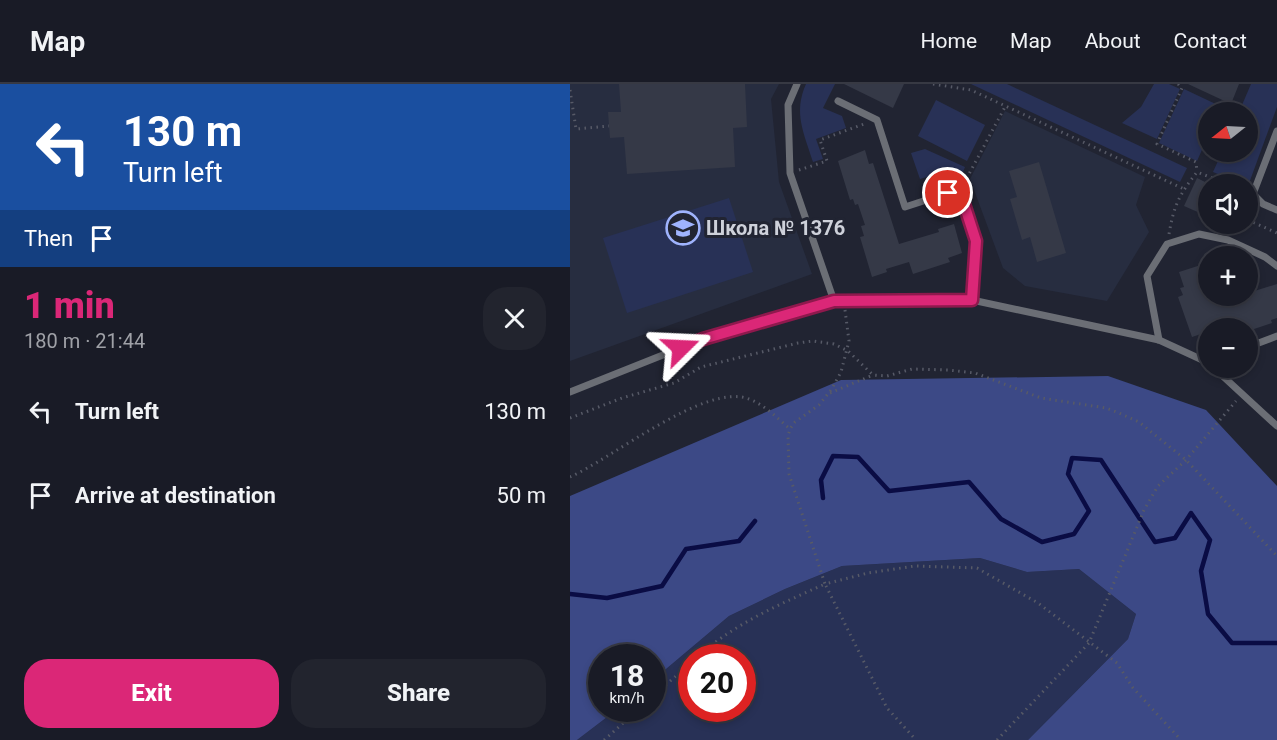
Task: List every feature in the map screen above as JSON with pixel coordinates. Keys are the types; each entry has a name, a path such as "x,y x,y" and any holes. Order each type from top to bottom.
{"lane":[{"path":"797,84 788,105 790,173 834,301"},
{"path":"838,101 877,120 905,207 948,193 958,196 964,204 976,241 972,300"},
{"path":"1277,130 1253,194 1263,204 1277,210"},
{"path":"1159,340 1147,276 1167,244 1199,234 1228,240 1265,257 1277,266"},
{"path":"570,392 703,339 834,301 972,300 1159,340 1198,358"},
{"path":"1258,343 1277,336"},
{"path":"1225,378 1277,426"}],"path":[{"path":"933,84 971,90 1184,189"},
{"path":"1167,244 1174,208 1184,189 1197,172 1196,162 1157,144 1182,88 1178,84"},
{"path":"570,90 576,129 609,126"},
{"path":"958,196 1006,105"},
{"path":"790,173 827,161 820,140 877,120"},
{"path":"1197,172 1202,174"},
{"path":"1258,224 1277,233"},
{"path":"843,301 849,341 848,351 841,372 828,394 819,405 795,422 790,429 788,436 789,474 825,584 887,708 916,740"},
{"path":"570,418 622,398 674,383 701,367 798,343 813,341 834,344 848,351 873,375"},
{"path":"828,394 873,375 887,376 912,369 948,370 975,373 1041,398 1106,408 1139,422 1186,460 1277,556"},
{"path":"997,740 1089,643 1144,510 1158,486 1186,460 1242,394"},
{"path":"570,477 679,414 716,400 747,398 763,406 790,429"},
{"path":"711,644 776,605 825,584 868,573 915,566 977,568 1038,603 1117,663 1132,687 1181,740"},
{"path":"666,685 678,674"},
{"path":"604,740 624,722"}],"shaded area":[{"name":"Школа № 1376","path":"570,84 779,84 771,99 779,182 812,274 570,361"},
{"path":"806,84 835,84 823,108 842,116 846,128 816,139 823,159 813,162 803,132 800,114 802,94"},
{"path":"971,84 1007,84 1187,168 1180,182"},
{"path":"1154,84 1169,84 1180,89 1157,139 1122,123 1141,107"},
{"path":"1251,84 1277,84 1277,107 1258,159 1258,102 1243,102"},
{"path":"1184,89 1211,102 1198,102 1197,161 1159,143"},
{"path":"936,100 985,125 967,161 918,136"},
{"path":"1005,111 1145,177 1136,205 1149,232 1107,301 1025,286 1003,268 970,179"},
{"path":"925,149 965,167 959,182 940,173 920,179 911,153"},
{"path":"1218,162 1257,162 1252,174 1213,172"},
{"path":"729,198 753,272 627,313 603,238"},
{"path":"1108,376 1206,410 1277,486 1277,740 1028,740 1128,639 1136,614 1079,569 1027,572 980,558 842,566 785,589 729,616 696,644 678,644 678,659 666,669 666,644 588,644 588,722 601,722 577,740 570,740 570,496 841,380"},
{"path":"980,558 1027,572 1079,569 1136,614 1128,639 1028,740 577,740 601,722 666,722 666,669 678,659 678,722 756,722 756,644 696,644 729,616 785,589 842,566"}],"building":[{"path":"619,84 745,84 747,127 733,128 735,167 627,174 624,137 610,138 608,112 621,112"},
{"path":"844,84 904,84 893,108"},
{"path":"1188,84 1239,84 1232,102 1227,102"},
{"path":"865,150 869,164 873,163 899,244 939,232 938,229 954,224 962,253 948,258 950,262 913,274 909,262 886,269 887,272 872,277 860,237 864,236 861,226 865,225 858,204 855,205 853,199 850,200 838,161"},
{"path":"1039,162 1066,253 1037,262 1030,237 1022,240 1010,199 1017,197 1009,171"},
{"path":"1197,178 1198,212 1184,206"},
{"path":"1198,266 1198,306 1258,306 1258,290 1277,284 1277,318 1271,320 1272,323 1258,328 1258,318 1198,318 1198,335 1192,337 1178,297 1183,295 1180,288 1184,287 1179,272"}],"waterway":[{"path":"823,498 821,480 833,456 858,457 889,491 969,482 1001,519 1042,542 1074,534 1089,511 1068,474 1072,458 1101,460 1155,542 1175,538 1191,513 1210,540 1201,571 1208,614 1232,643 1277,643"},
{"path":"570,594 607,598 662,586 686,549 739,541 755,521"}],"place":[{"name":"Школа № 1376","path":"683,228"}],"route":[{"path":"681,348 703,339 834,301 972,300 976,241 964,204 958,196 948,193"}]}
